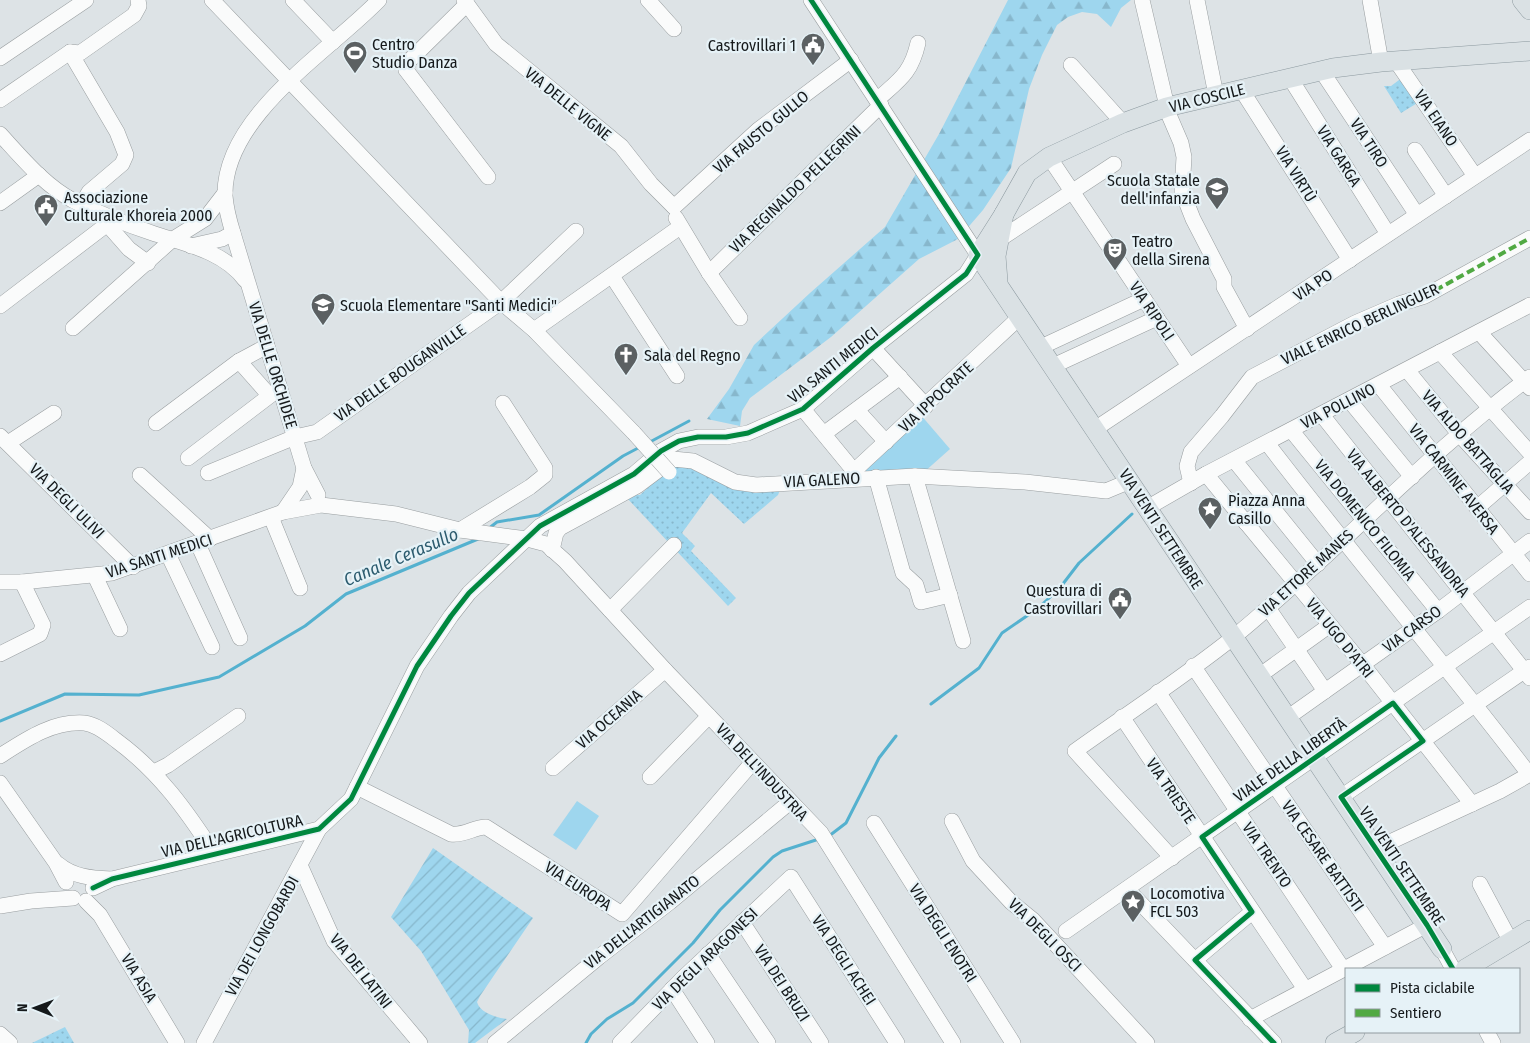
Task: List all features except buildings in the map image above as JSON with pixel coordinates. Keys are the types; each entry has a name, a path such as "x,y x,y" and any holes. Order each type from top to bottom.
{"main road":[{"path":"1522,0 1530,10"},
{"name":"VIA COSCILE","path":"998,282 996,256 1004,214 1027,173 1049,157 1123,123 1167,107 1321,70 1389,61 1526,51"},
{"path":"973,247 1004,214"},
{"name":"VIA VENTI SETTEMBRE","path":"973,247 1021,316 1287,718 1377,848 1442,949"},
{"path":"1467,968 1530,930"},
{"path":"1335,1043 1353,1033"}],"street":[{"path":"0,58 86,0"},
{"path":"0,100 70,52 80,53 134,15 139,6 138,0"},
{"path":"293,0 333,42"},
{"path":"190,238 225,193 229,171 239,143 257,115 289,80 378,0"},
{"path":"648,0 674,29"},
{"path":"811,0 973,247"},
{"path":"1142,0 1167,107 1181,143 1184,157 1182,191 1193,219 1224,280 1224,287 1247,329"},
{"path":"1197,0 1216,95"},
{"path":"1370,0 1389,61"},
{"path":"465,2 409,61 406,70 488,177"},
{"name":"VIA DELLE VIGNE","path":"465,2 496,44 621,146 651,184 674,207"},
{"path":"220,3 289,80 502,302 534,330 669,472"},
{"name":"VIA REGINALDO PELLEGRINI","path":"709,273 907,74 915,56 918,43"},
{"path":"70,52 117,132 126,155 122,164 90,192 82,204"},
{"name":"VIA FAUSTO GULLO","path":"674,207 758,130 851,60"},
{"name":"VIA EIANO","path":"1389,61 1475,176"},
{"path":"1070,65 1123,123"},
{"name":"VIA TIRO","path":"1321,70 1417,215"},
{"name":"VIA GARGA","path":"1290,78 1388,234"},
{"name":"VIA VIRTÙ","path":"1241,89 1350,260"},
{"path":"0,134 39,175 72,200 82,204 110,222 174,239 222,239 233,233"},
{"name":"VIA PO","path":"1095,429 1530,140"},
{"path":"1415,150 1446,196"},
{"name":"VIA RIPOLI","path":"1049,157 1189,366"},
{"path":"1000,239 1114,164"},
{"path":"0,203 39,175"},
{"name":"VIA DELLE ORCHIDEE","path":"225,193 233,233 267,346 274,392 295,437 304,468 318,494"},
{"path":"674,207 680,227 740,318"},
{"path":"110,222 129,249 148,264"},
{"path":"0,306 110,222"},
{"path":"534,330 680,227"},
{"name":"VIA DELLE BOUGANVILLE","path":"208,473 295,437 317,432 502,302 576,231"},
{"path":"190,238 232,266 248,285"},
{"name":"VIALE ENRICO BERLINGUER","path":"1191,483 1187,471 1191,452 1252,377 1356,323 1399,304 1425,296 1530,238"},
{"path":"73,328 148,264 174,239"},
{"name":"VIA SANTI MEDICI","path":"282,511 296,511 307,506 341,506 396,514 460,530 527,539 540,526 634,474 661,450 679,441 698,437 726,437 748,433 803,409 873,348 966,274 973,247"},
{"path":"612,276 677,376"},
{"path":"1040,347 1144,298"},
{"name":"VIA POLLINO","path":"1147,508 1206,474 1530,305"},
{"name":"VIA IPPOCRATE","path":"855,475 886,442 1021,316"},
{"path":"1053,366 1157,318"},
{"path":"1479,332 1528,382"},
{"path":"156,423 239,361 267,346"},
{"path":"873,348 926,406"},
{"path":"1440,352 1530,453"},
{"path":"188,458 274,392 239,361"},
{"name":"VIA ALDO BATTAGLIA","path":"1407,370 1460,435 1530,512"},
{"path":"824,433 900,377"},
{"name":"VIA ETTORE MANES","path":"1172,858 1075,751 1233,637 1318,564 1436,455 1490,409 1528,382"},
{"name":"VIA CARMINE AVERSA","path":"1379,385 1530,574"},
{"path":"1350,400 1412,478"},
{"path":"460,530 530,487 545,475 545,468 503,403"},
{"path":"803,409 824,433 855,475"},
{"path":"857,410 886,442"},
{"path":"4,445 54,413"},
{"name":"VIA ALBERTO D'ALESSANDRIA","path":"1322,415 1464,592 1498,629 1528,672"},
{"name":"VIA DOMENICO FILOMIA","path":"1291,430 1438,611"},
{"path":"1267,443 1342,541 1476,705 1529,774 1472,804 1377,848"},
{"name":"VIA DEGLI ULIVI","path":"4,445 133,567"},
{"name":"VIA GALENO","path":"552,550 556,533 560,528 637,486 673,459 693,461 735,482 756,485 855,475 876,477 915,476 1025,482 1106,492 1130,481"},
{"path":"1234,460 1318,564"},
{"path":"1477,508 1530,462"},
{"path":"300,588 282,511 300,487 304,468"},
{"name":"VIA UGO D'ATRI","path":"1206,474 1363,665 1472,804"},
{"path":"140,475 204,542 240,638"},
{"path":"915,476 963,641"},
{"path":"876,477 903,573 916,586 920,602 950,595"},
{"path":"307,506 318,494"},
{"name":"VIA SANTI MEDICI","path":"0,582 95,576 133,567 204,542 282,511 318,494 341,506"},
{"path":"1246,523 1270,504"},
{"name":"VIA DELL'INDUSTRIA","path":"527,539 546,544 552,550 824,838 953,1043"},
{"name":"VIA DELL'AGRICOLTURA","path":"0,906 31,901 214,853 319,829 350,799 417,666 451,616 469,593 527,539"},
{"name":"VIA CARSO","path":"1287,718 1438,611 1530,541"},
{"path":"610,610 674,545"},
{"path":"168,554 212,647"},
{"path":"95,576 120,629"},
{"path":"0,654 40,634 43,630 43,625 22,582"},
{"name":"VIALE DELLA LIBERTÀ","path":"1066,931 1275,787 1530,607"},
{"path":"1268,608 1325,691"},
{"path":"1259,676 1330,625"},
{"name":"VIA CESARE BATTISTI","path":"1193,666 1385,947"},
{"name":"VIA OCEANIA","path":"553,768 665,670"},
{"path":"1341,797 1528,672"},
{"name":"VIA TRENTO","path":"1158,692 1343,968"},
{"path":"154,772 168,765 238,716"},
{"path":"650,777 709,716"},
{"name":"VIA TRIESTE","path":"1122,717 1305,989"},
{"path":"0,756 37,732 83,723 106,732 154,772 177,798 214,853"},
{"name":"VIA EUROPA","path":"357,787 451,834 459,835 478,827 486,827 622,914 752,763"},
{"path":"0,783 56,863 67,871 80,887"},
{"name":"VIA DELL'ARTIGIANATO","path":"495,1043 636,927 670,902 790,802"},
{"name":"VIA DEGLI OSCI","path":"952,821 973,860 1011,902 1033,920 1147,1043"},
{"name":"VIA DEGLI ENOTRI","path":"874,823 1013,1043"},
{"name":"VIA DEI LONGOBARDI","path":"204,1043 319,829"},
{"name":"VIA DEI LATINI","path":"300,865 334,941 420,1043"},
{"name":"VIA DEGLI ARAGONESI","path":"620,1043 708,954 791,878"},
{"name":"VIA DEGLI ACHEI","path":"791,878 897,1043"},
{"path":"1489,900 1480,884 1511,942"},
{"name":"VIA ASIA","path":"80,887 100,915 176,1043"},
{"path":"1127,889 1274,1043"},
{"path":"1195,960 1252,912"},
{"path":"622,914 636,927"},
{"name":"VIA DEI BRUZI","path":"742,922 821,1043"},
{"path":"1250,1019 1427,925"},
{"path":"1442,949 1452,968"},
{"path":"708,954 768,1043"},
{"path":"672,989 707,1043"},
{"path":"0,1034 10,1043"}],"green space":[{"path":"1008,0 1131,0 1121,8 1111,27 1097,14 1082,12 1068,17 1057,25 1042,55 1029,89 1011,168 983,210 958,239 919,259 831,337 750,398 742,411 740,426 707,419 729,389 754,345 885,227 939,134"},
{"path":"1403,77 1419,102 1401,113 1384,86 1391,86"},
{"path":"920,414 950,449 923,473 864,474 861,471"},
{"path":"675,463 780,490 778,495 744,524 711,493 682,533 695,546 691,551 736,598 728,606 627,498 629,495 640,495"},
{"path":"577,801 599,816 576,850 553,835"},
{"path":"433,848 533,918 477,1002 485,1012 507,1019 475,1043 468,1043 469,1030 421,951 391,917"},
{"path":"65,1027 74,1043 32,1043"}],"waterway":[{"name":"Canale Cerasullo","path":"648,443 689,421"},
{"name":"Canale Cerasullo","path":"488,529 497,522 539,515 623,456 640,447"},
{"path":"931,704 979,668 1002,633 1037,609 1059,589 1079,563 1132,514"},
{"name":"Canale Cerasullo","path":"0,721 65,694 139,695 219,677 305,626 346,594 478,539"},
{"path":"829,836 846,823 879,758 896,736"},
{"path":"586,1043 591,1034 607,1019 633,1003 693,943 720,910 773,857 782,851 819,839"}],"marked path":[{"path":"1425,296 1530,238"}],"cycle path":[{"path":"93,888 112,879 319,829 351,799 417,666 451,616 469,593 540,526 634,474 661,451 679,441 698,437 726,437 748,433 803,409 873,348 966,274 978,255 811,0"},
{"path":"1274,1043 1195,960 1252,912 1202,837 1393,703 1423,741 1341,797 1427,925 1452,968"}],"place":[{"name":"Castrovillari 1","path":"813,66"},
{"name":"Centro Studio Danza","path":"355,74"},
{"name":"Scuola Statale dell'infanzia","path":"1217,210"},
{"name":"Associazione Culturale Khoreia 2000","path":"46,227"},
{"name":"Teatro della Sirena","path":"1115,271"},
{"name":"Scuola Elementare \"Santi Medici\"","path":"323,326"},
{"name":"Sala del Regno","path":"626,376"},
{"name":"Piazza Anna Casillo","path":"1210,530"},
{"name":"Questura di Castrovillari","path":"1120,620"},
{"name":"Locomotiva FCL 503","path":"1133,923"}]}
